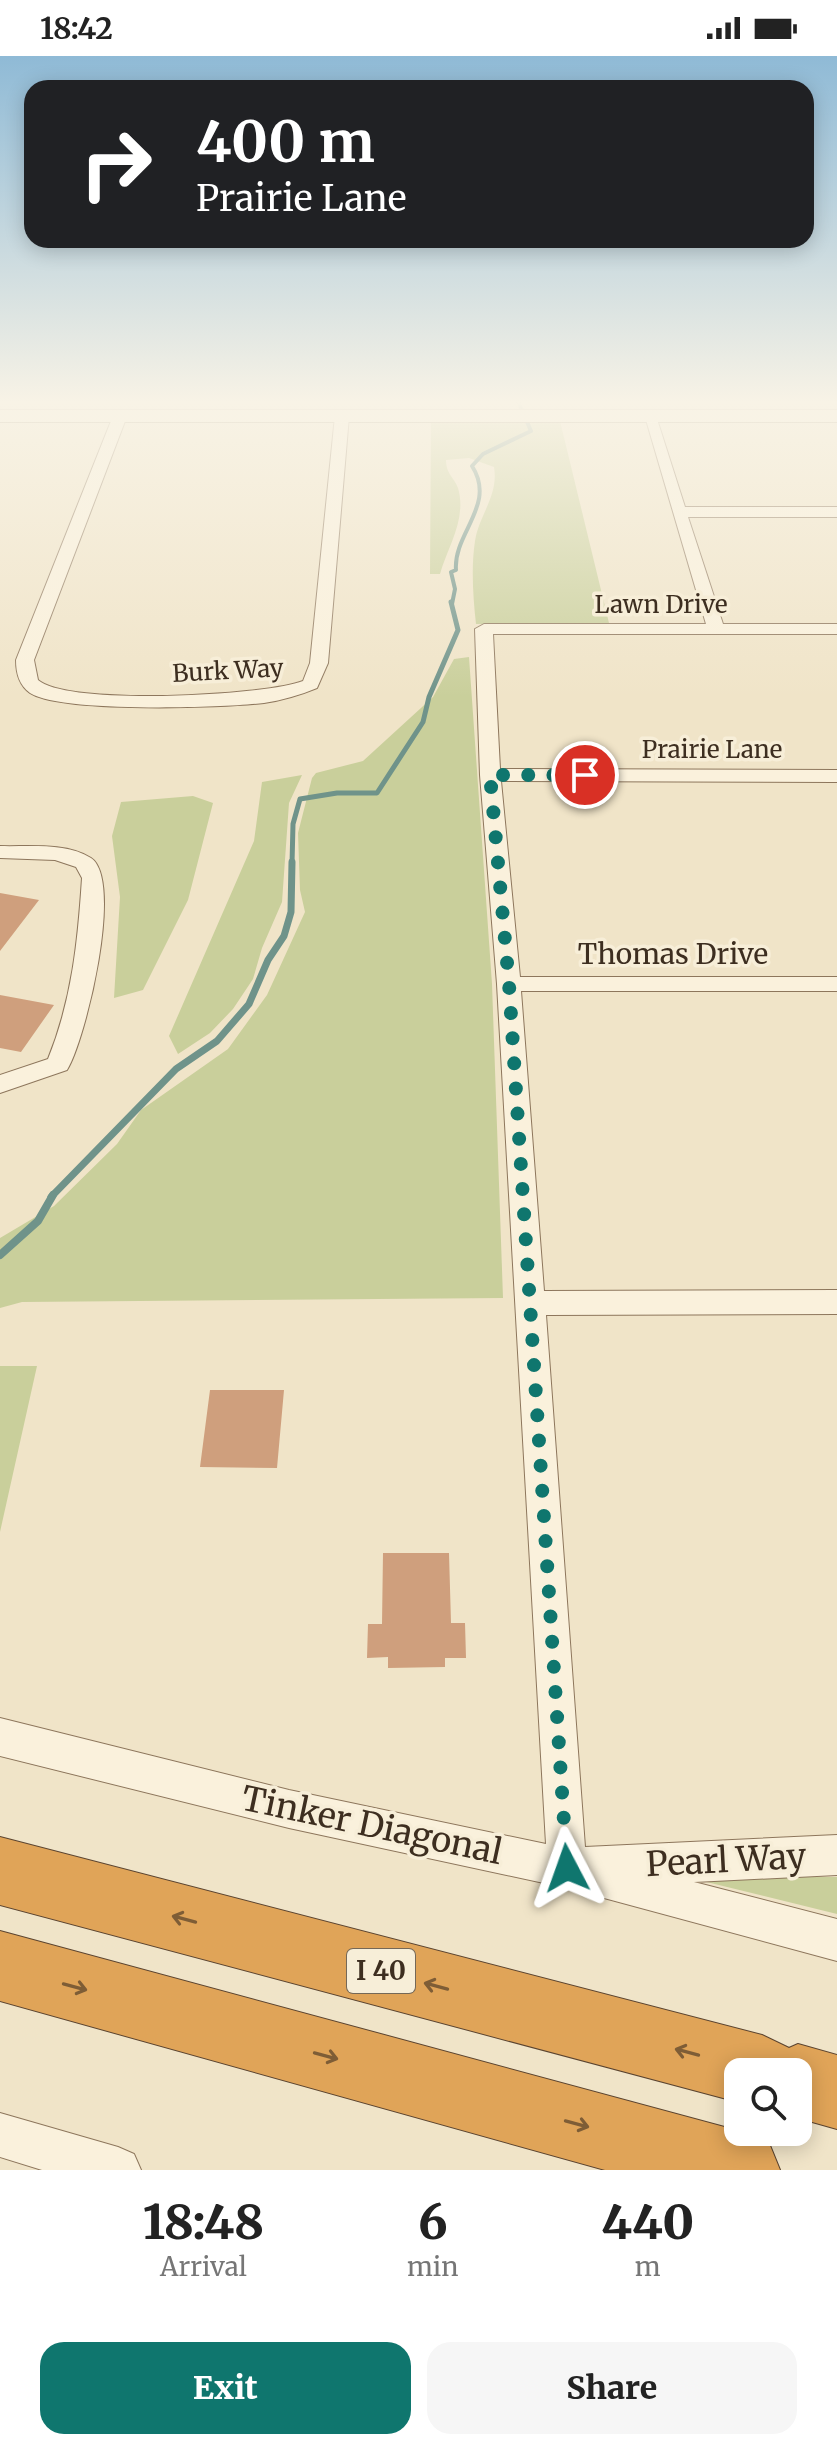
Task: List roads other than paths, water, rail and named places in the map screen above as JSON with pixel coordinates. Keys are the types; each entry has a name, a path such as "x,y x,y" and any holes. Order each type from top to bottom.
{"highway":[{"name":"I 40","path":"0,1871 724,2062"},
{"path":"0,1966 742,2170"},
{"path":"812,2085 837,2092"}],"street":[{"name":"Burk Way","path":"87,500 25,660 24,675 28,684 41,693 62,697 162,699 274,697 302,690 317,676 334,500"},
{"path":"676,500 716,629"},
{"path":"680,512 837,512"},
{"name":"Lawn Drive","path":"490,775 484,629 837,629"},
{"path":"490,775 509,984 567,1868"},
{"name":"Prairie Lane","path":"490,775 837,776"},
{"path":"0,852 57,854 84,863 93,878 88,956 71,1032 58,1064 0,1084"},
{"name":"Thomas Drive","path":"509,984 837,984"},
{"path":"531,1303 837,1302"},
{"name":"Tinker Diagonal","path":"0,1737 289,1809 567,1868 837,1940"},
{"name":"Pearl Way","path":"567,1868 837,1855"},
{"path":"0,2135 118,2170"}],"waterway":[{"path":"452,604 455,589 451,572 456,570 461,544 479,500"},
{"path":"292,864 293,824 300,799 337,793 377,793 423,722 429,697 458,630 451,602"},
{"path":"51,1197 176,1069 217,1041 249,1004 268,960 284,936 291,912 292,862"},
{"path":"0,1255 38,1221 53,1195"}]}
